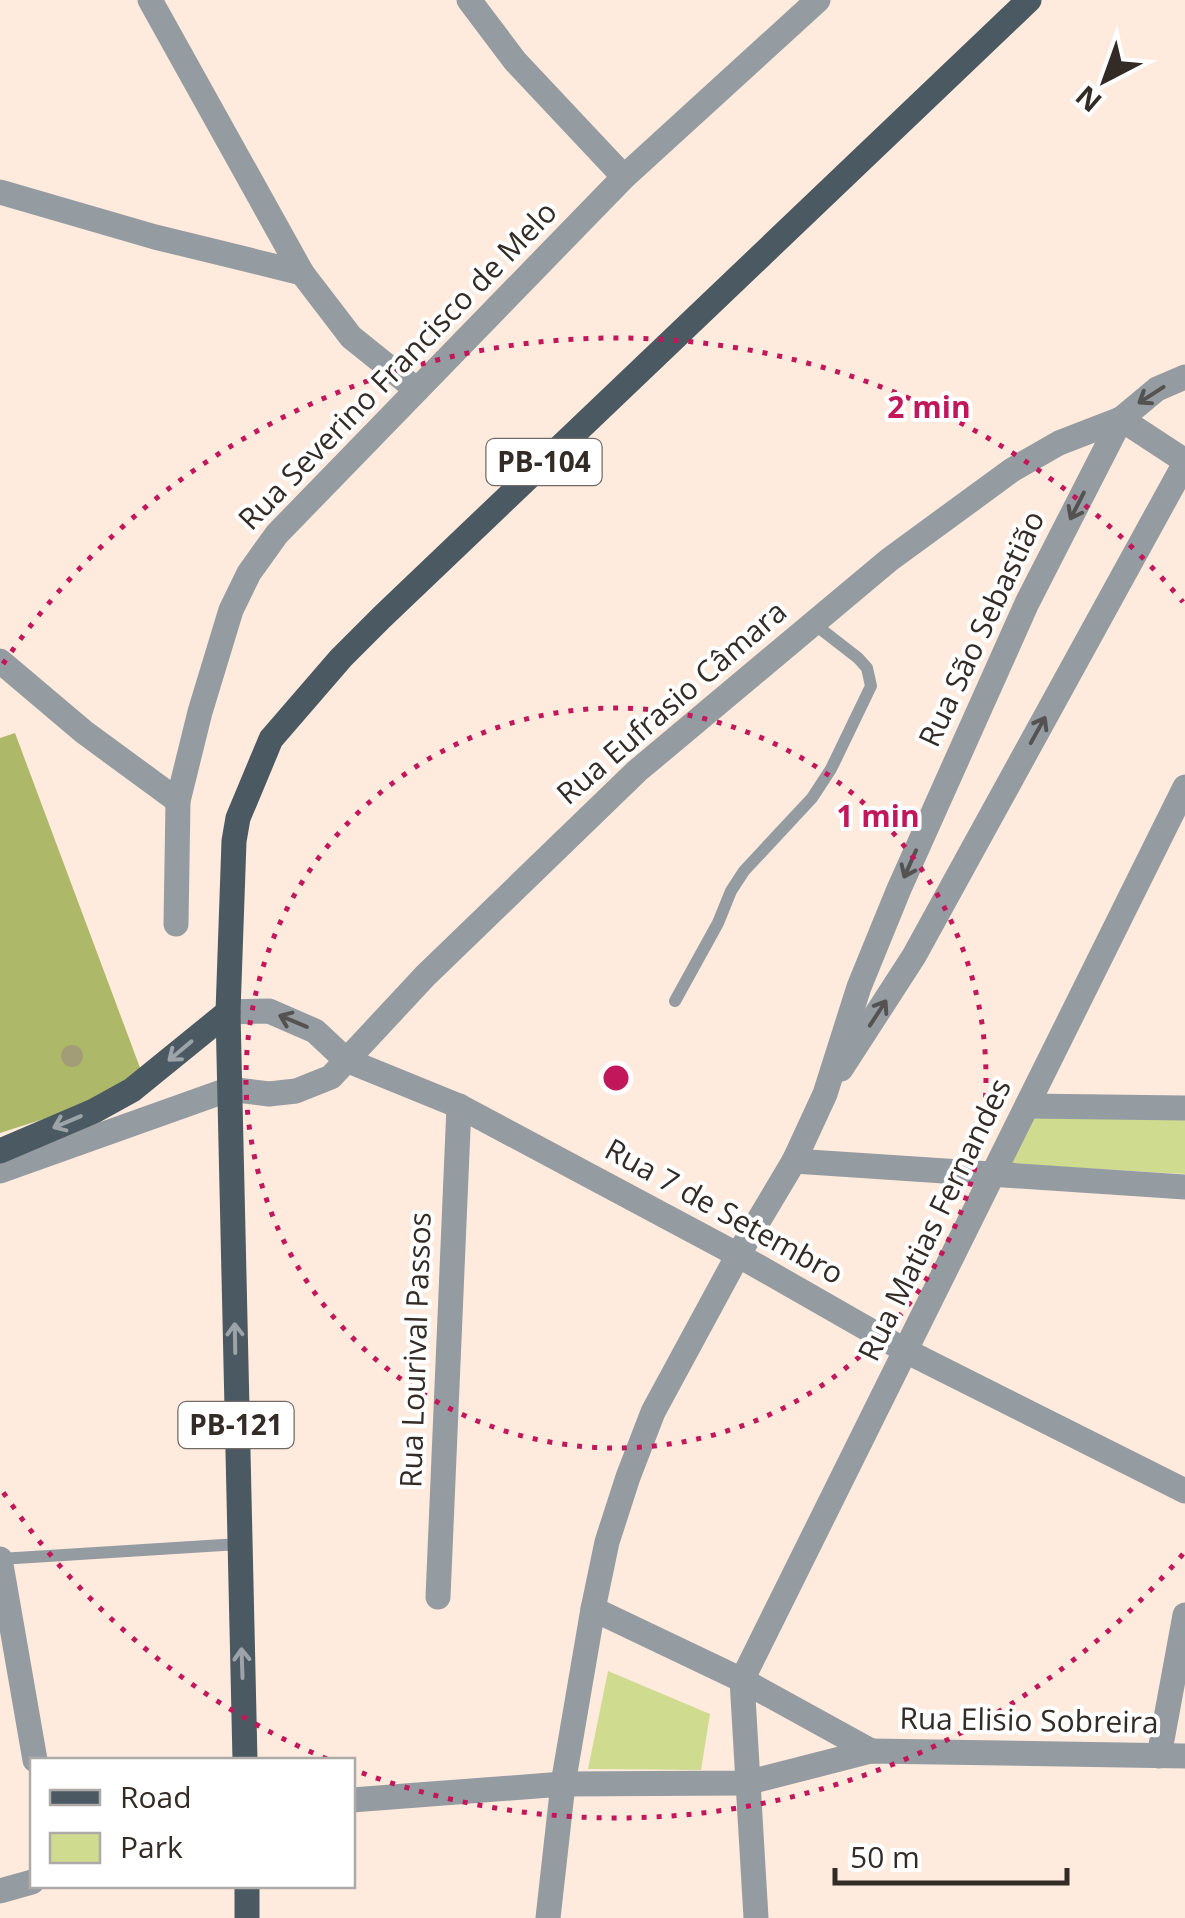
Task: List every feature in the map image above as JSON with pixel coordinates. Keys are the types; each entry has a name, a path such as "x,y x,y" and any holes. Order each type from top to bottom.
{"main road":[{"name":"PB-104","path":"228,1012 234,841 238,818 271,739 382,617 1029,0"},
{"name":"PB-121","path":"228,1012 245,1758"},
{"path":"0,1151 94,1111 132,1090 228,1012"},
{"path":"247,1888 248,1918"}],"street":[{"path":"150,0 302,273 351,336 417,390"},
{"path":"469,0 515,61 624,178"},
{"name":"Rua Severino Francisco de Melo","path":"176,924 178,800 231,610 250,572 277,534 624,178 818,0"},
{"path":"0,192 117,227 302,273"},
{"name":"Rua Eufrasio Câmara","path":"230,1089 269,1094 296,1091 331,1077 425,976 638,772 889,560 1012,470 1060,443 1120,419 1157,388 1185,377"},
{"path":"1120,419 1185,462"},
{"name":"Rua São Sebastião","path":"548,1918 564,1784 593,1609 607,1542 653,1412 738,1254 794,1162 825,1094 859,987 899,888 1027,603 1120,419"},
{"name":"Rua São Sebastião","path":"825,1094 914,956 1185,462"},
{"path":"0,660 84,732 178,800"},
{"name":"Rua Matias Fernandes","path":"742,1680 1185,787"},
{"name":"Rua 7 de Setembro","path":"228,1012 269,1011 314,1030 346,1060 459,1106 738,1254 906,1351 1185,1490"},
{"path":"0,1170 230,1089"},
{"name":"Rua Lourival Passos","path":"438,1597 459,1106"},
{"path":"1027,1106 1185,1108"},
{"path":"794,1162 1185,1187"},
{"path":"0,1559 35,1758"},
{"name":"Rua Elisio Sobreira","path":"593,1609 742,1680 872,1750"},
{"path":"1172,1756 1185,1616"},
{"path":"742,1680 756,1918"},
{"name":"Rua Elisio Sobreira","path":"355,1800 564,1784 746,1783 872,1750 1172,1756"},
{"path":"0,1891 30,1883"}],"lane":[{"path":"675,1001 718,923 730,891 812,798 831,770 871,686 866,668 814,624"},
{"path":"0,1559 238,1544"}],"green space":[{"path":"15,733 142,1073 97,1102 0,1133 0,738"},
{"path":"1036,1112 1185,1119 1185,1174 1011,1164"},
{"path":"608,1671 710,1714 701,1770 588,1769"}]}
